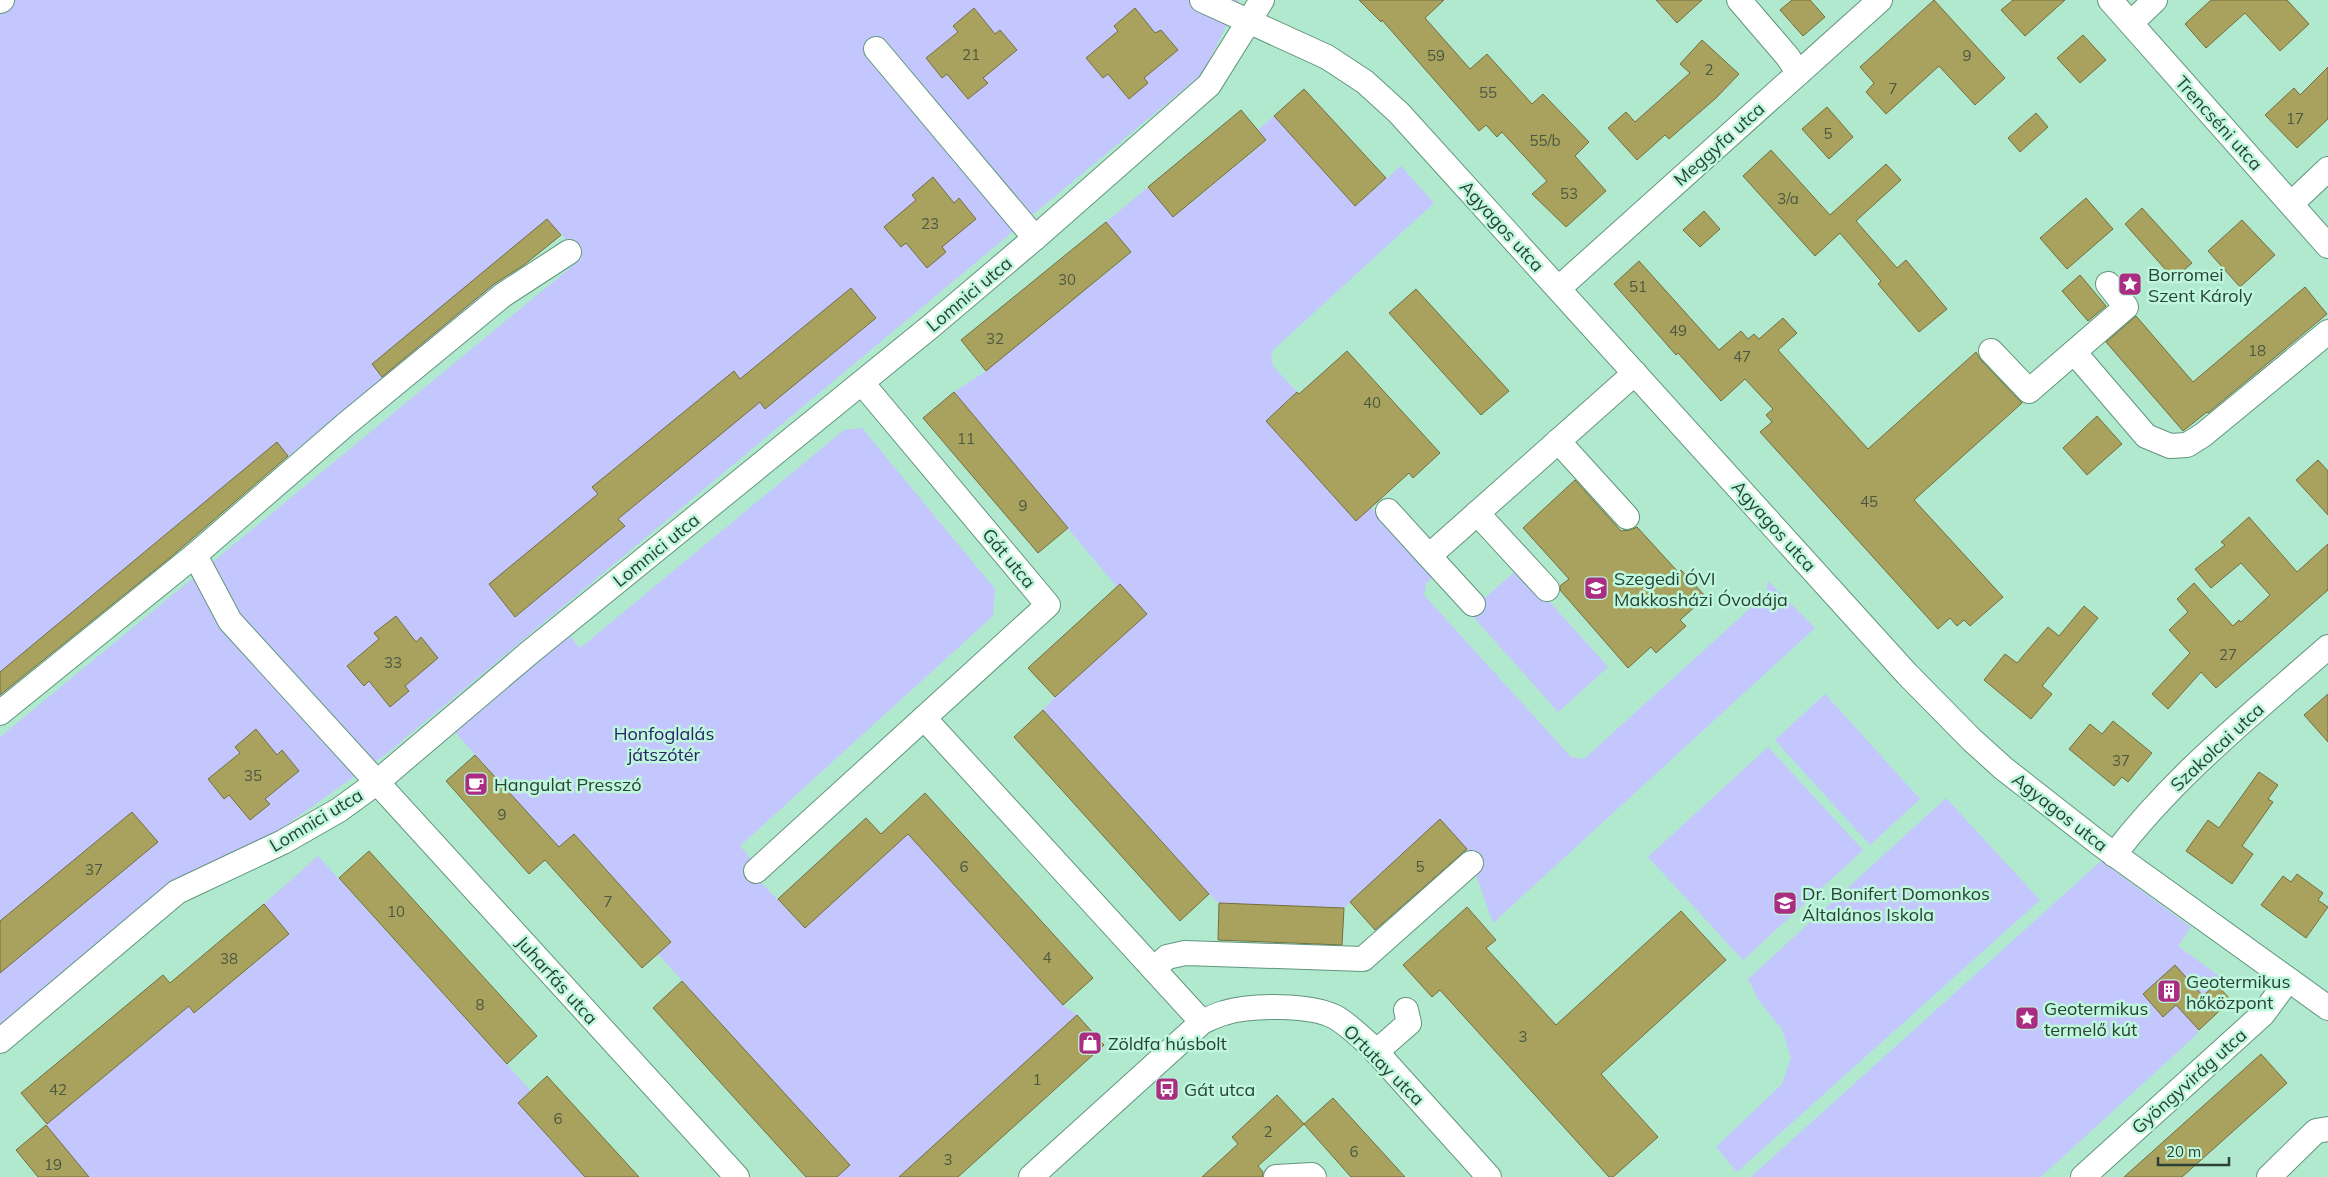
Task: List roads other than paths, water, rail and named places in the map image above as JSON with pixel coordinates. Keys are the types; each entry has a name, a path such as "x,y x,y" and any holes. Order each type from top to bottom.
{"street":[{"name":"Agyagos utca","path":"1202,0 1327,57 1366,82 1399,112 1908,674 1972,740 2003,768 2114,855 2328,1008"},
{"name":"Lomnici utca","path":"0,1041 177,892 283,842 339,810 376,783 529,653 862,383 1035,238 1209,85 1262,0"},
{"path":"1739,0 1787,56 1798,73"},
{"name":"Meggyfa utca","path":"1559,288 1880,0"},
{"name":"Trencséni utca","path":"2110,0 2328,246"},
{"path":"2131,23 2155,0"},
{"path":"876,48 1035,238"},
{"path":"2291,204 2328,169"},
{"path":"0,713 195,555 345,426 503,295 569,252"},
{"path":"1991,351 2029,391 2126,307 2108,284"},
{"path":"2074,352 2146,436 2170,446 2187,445 2204,435 2328,332"},
{"path":"1429,556 1635,373"},
{"name":"Gát utca","path":"756,871 1048,605 862,383"},
{"path":"1558,441 1627,517"},
{"path":"1388,511 1473,604"},
{"path":"1477,514 1547,589"},
{"name":"Juharfás utca","path":"195,555 230,621 737,1177"},
{"name":"Szakolcai utca","path":"2114,855 2131,833 2186,772 2328,647"},
{"path":"924,718 1202,1022"},
{"path":"1154,968 1167,957 1185,952 1363,959 1471,863"},
{"name":"Gyöngyvirág utca","path":"2083,1177 2263,1014 2288,980"},
{"name":"Ortutay utca","path":"1032,1177 1202,1022 1224,1012 1268,1007 1308,1009 1334,1017 1353,1030 1376,1052 1489,1177"},
{"path":"1376,1052 1409,1023 1406,1010"},
{"path":"2269,1177 2316,1131 2328,1129"},
{"path":"1276,1177 1312,1175 1314,1177"}],"place":[{"name":"Borromei Szent Károly","path":"2130,284"},
{"name":"Szegedi ÓVI Makkosházi Óvodája","path":"1596,588"},
{"name":"Hangulat Presszó","path":"476,784"},
{"name":"Dr. Bonifert Domonkos Általános Iskola","path":"1785,903"},
{"name":"Geotermikus hőközpont","path":"2169,991"},
{"name":"Geotermikus termelő kút","path":"2027,1018"},
{"name":"Zöldfa húsbolt","path":"1090,1043"},
{"name":"Gát utca","path":"1167,1089"}],"park label":[{"name":"Honfoglalás játszótér","path":"664,743"}]}
